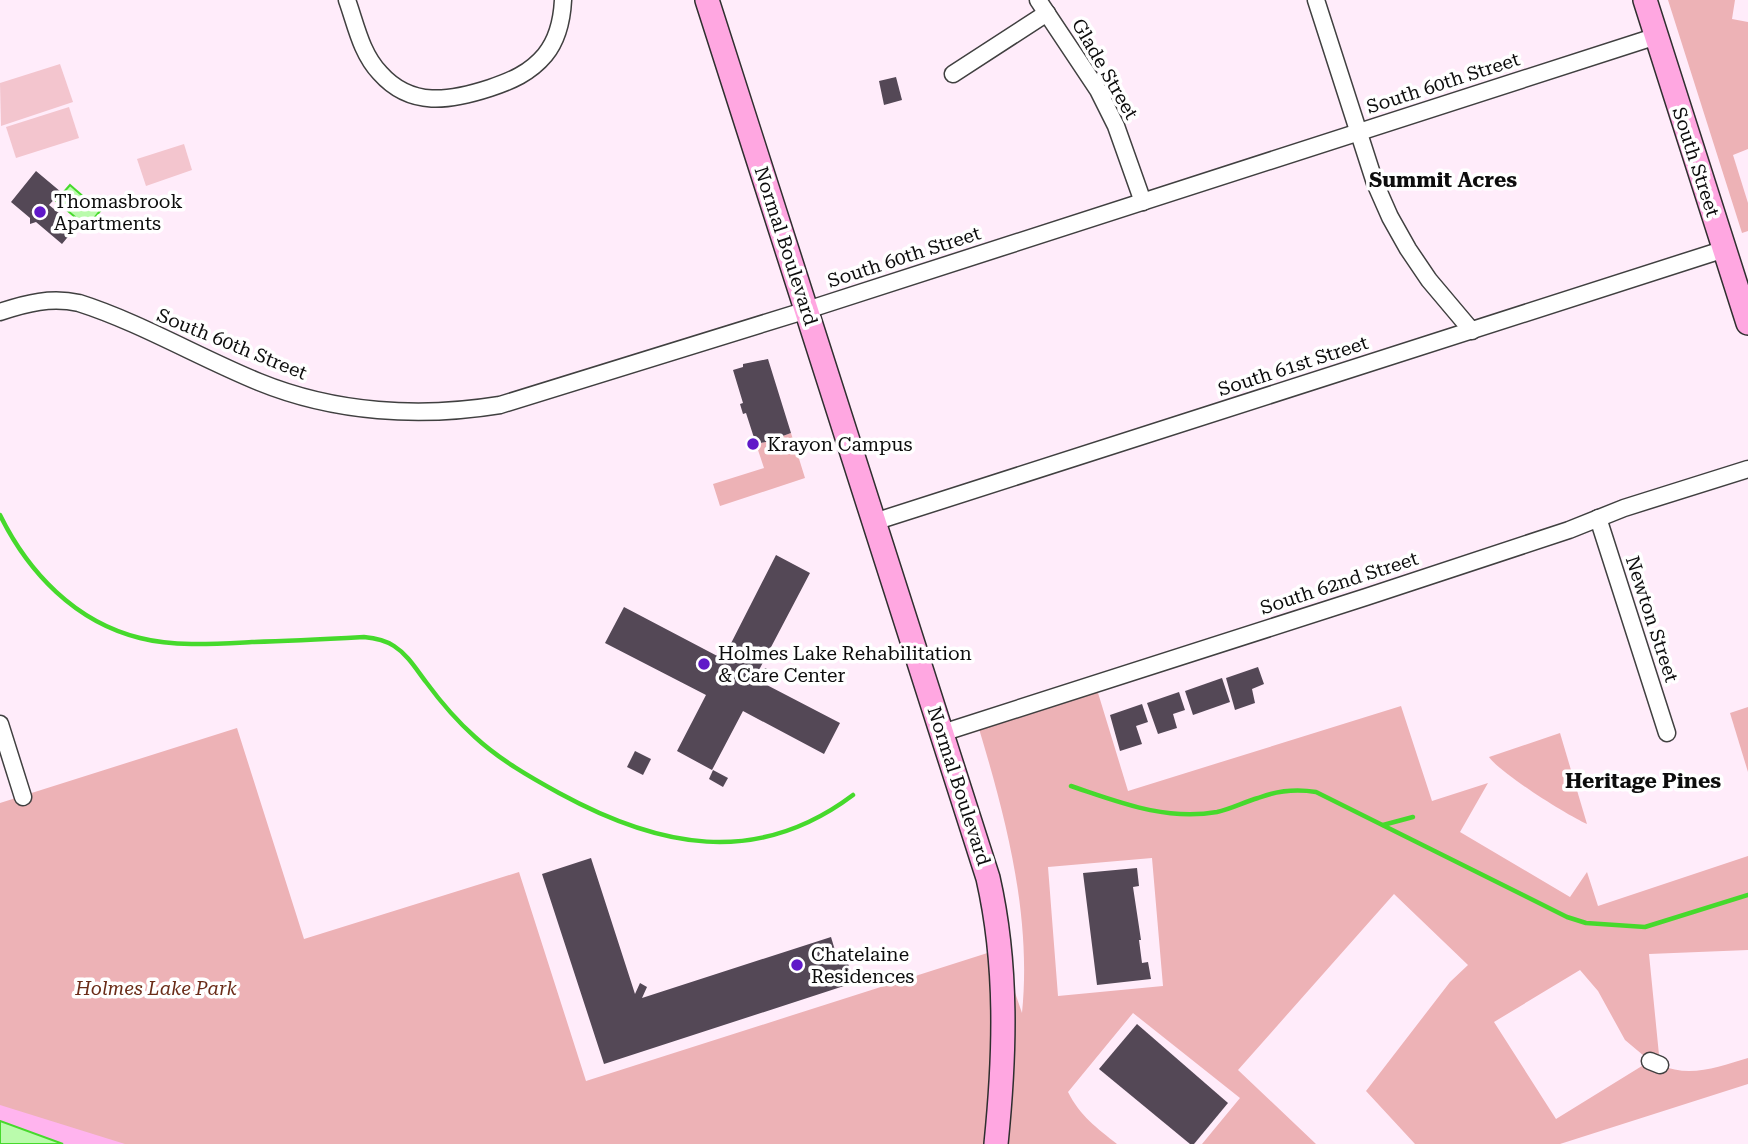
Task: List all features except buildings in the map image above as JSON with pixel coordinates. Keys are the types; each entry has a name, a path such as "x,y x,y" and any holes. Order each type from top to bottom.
{"main road":[{"name":"Normal Boulevard","path":"707,0 988,878 998,929 1002,977 1003,1030 996,1144"},
{"name":"South Street","path":"1645,0 1748,323"}],"street":[{"path":"347,0 369,61 381,75 412,95 444,100 521,76 545,55 560,27 563,0"},
{"path":"1316,0 1375,183 1408,249 1429,280 1472,331"},
{"path":"953,74 1043,6"},
{"name":"Glade Street","path":"1043,6 1098,90 1116,127 1143,202"},
{"name":"South 60th Street","path":"0,312 42,300 79,303 278,389 350,406 419,412 479,408 518,401 807,310 1657,36"},
{"name":"South 61st Street","path":"874,522 1724,250"},
{"name":"South 62nd Street","path":"942,733 1366,597 1748,469"},
{"name":"Newton Street","path":"1598,518 1667,733"},
{"path":"0,724 23,797"}],"green space":[{"path":"1668,0 1735,0 1732,19 1748,22 1748,149 1733,155 1748,203 1748,231 1742,233"},
{"path":"791,433 805,478 720,506 713,484 764,468 756,444 780,439"},
{"name":"Holmes Lake Park","path":"1095,683 1128,791 1401,706 1432,801 1488,783 1460,832 1570,897 1587,872 1598,906 1748,856 1748,950 1649,954 1660,1065 1693,1071 1715,1068 1748,1058 1748,1084 1560,1144 1415,1144 1366,1091 1450,982 1468,965 1394,894 1238,1070 1316,1144 1202,1144 1240,1098 1133,1013 1068,1092 1084,1115 1117,1144 0,1144 0,803 237,728 304,939 519,872 586,1081 1000,949 1022,1013 1024,976 1020,902 1006,829 977,722","holes":["1152,858 1163,986 1058,996 1048,867","1580,970 1598,991 1625,1040 1650,1061 1556,1119 1494,1022"]},
{"path":"1748,707 1748,772 1730,713"},
{"path":"1560,733 1587,824 1535,794 1489,757"}],"sand":[{"path":"0,1105 125,1144 63,1144 0,1121"}],"shaded area":[{"path":"60,64 73,102 1,126 0,83"},
{"path":"69,107 79,138 16,158 6,127"},
{"path":"184,144 192,170 146,186 137,159"},
{"path":"70,185 100,211 87,227 56,201"},
{"path":"0,1121 63,1144 0,1144"}],"waterway":[{"path":"0,515 25,556 56,592 95,620 140,638 181,644 364,637 391,644 408,658 455,718 495,753 559,793 596,812 633,826 670,837 707,842 743,841 780,833 817,818 853,795"},
{"path":"1071,786 1142,808 1179,814 1217,812 1279,792 1316,792 1567,917 1586,923 1645,927 1748,895"},
{"path":"1383,825 1413,817"}],"place":[{"name":"Thomasbrook Apartments","path":"40,212"},
{"name":"Krayon Campus","path":"753,444"},
{"name":"Holmes Lake Rehabilitation & Care Center","path":"704,664"},
{"name":"Chatelaine Residences","path":"797,965"}],"district":[{"name":"Summit Acres","path":"1443,180"},
{"name":"Heritage Pines","path":"1643,781"}]}
